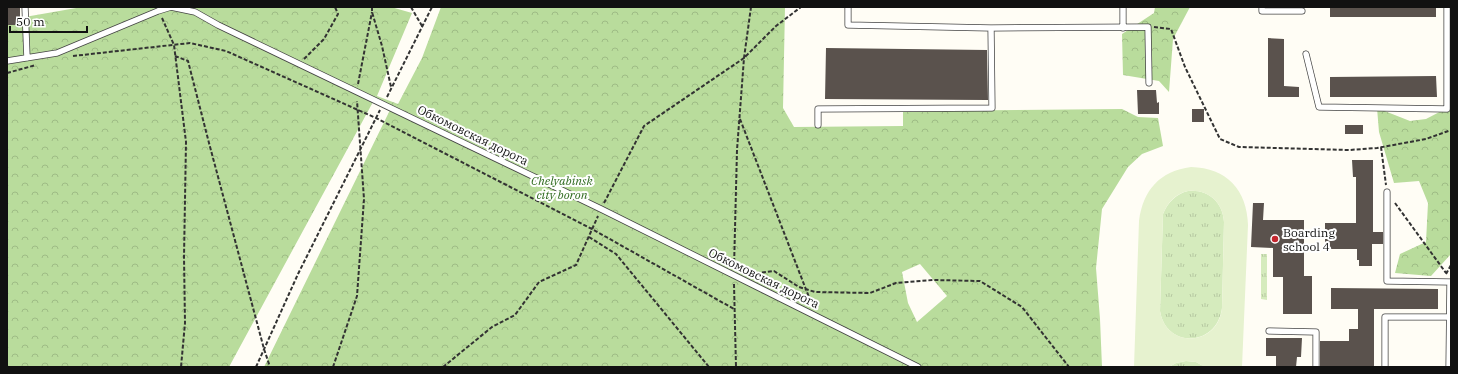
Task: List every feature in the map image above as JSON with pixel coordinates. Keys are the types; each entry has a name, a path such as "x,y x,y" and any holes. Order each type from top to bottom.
{"lane":[{"path":"25,7 27,58"},
{"name":"Обкомовская дорога","path":"7,61 57,53 157,9 171,7 195,12 299,64 601,209 918,367"},
{"path":"848,7 848,25 992,28 1148,27 1149,83"},
{"path":"1123,7 1123,28"},
{"path":"1262,7 1262,11 1302,11"},
{"path":"1306,54 1319,107 1447,109 1447,7"},
{"path":"818,125 818,109 992,108 992,28"},
{"path":"1387,192 1387,281 1450,282 1449,367"},
{"path":"1385,367 1385,317 1449,317"},
{"path":"1269,331 1316,332 1316,367"}],"path":[{"path":"299,64 324,39 338,14 335,7"},
{"path":"334,367 357,296 364,199 356,91 372,7"},
{"path":"411,7 422,26"},
{"path":"256,367 298,274 432,7"},
{"path":"736,367 734,276 737,150 744,58 751,7"},
{"path":"443,367 492,327 515,315 539,282 576,265 601,209 644,126 744,58 776,26 801,7"},
{"path":"157,9 174,45 186,142 184,257 185,323 181,367"},
{"path":"372,12 382,46 391,88"},
{"path":"1148,27 1171,29 1185,67 1220,139 1239,147 1349,150 1381,147 1426,139 1451,130"},
{"path":"66,58 73,56 190,44 226,51 376,118 592,229 734,309"},
{"path":"175,56 188,61 270,367"},
{"path":"7,72 37,65"},
{"path":"740,118 759,172 815,316"},
{"path":"1381,147 1387,192 1446,274"},
{"path":"589,237 616,254 709,367"},
{"path":"734,276 774,271 806,290 815,292 870,294 896,284 932,280 980,281 1022,307 1069,367"}],"green space":[{"name":"Chelyabinsk city boron","path":"7,7 19,18 82,7 391,7 412,13 377,96 398,104 422,58 441,7 785,7 783,108 794,127 903,126 903,111 1122,109 1138,117 1158,118 1163,146 1142,154 1128,167 1102,209 1096,268 1102,367 264,367 390,110 373,102 229,367 7,367","holes":["920,264 947,296 917,322 908,303 902,272"]},
{"path":"1155,7 1190,7 1173,39 1169,92 1159,81 1123,75 1122,34 1154,13"},
{"path":"1451,106 1451,254 1431,276 1395,273 1400,254 1426,242 1428,203 1419,181 1394,183 1379,132 1377,108 1410,121 1426,119"},
{"path":"1191,167 1204,168 1225,177 1233,183 1244,201 1248,225 1242,367 1205,367 1196,362 1186,361 1176,363 1169,367 1134,367 1139,221 1141,210 1144,200 1155,184 1170,173","holes":["1183,192 1202,192 1213,198 1221,208 1224,222 1222,308 1218,321 1211,330 1202,336 1192,338 1181,337 1172,332 1164,323 1160,311 1163,214 1167,206 1176,196"]},
{"path":"1188,191 1202,192 1213,198 1221,208 1224,222 1222,308 1218,321 1211,330 1202,336 1191,338 1181,337 1172,332 1164,323 1160,311 1163,214 1173,199"},
{"path":"1261,254 1267,254 1267,300 1261,299"},
{"path":"1186,361 1196,362 1205,367 1169,367 1176,363"}],"building":[{"path":"7,7 20,7 20,25 7,25"},
{"path":"1330,7 1436,7 1436,17 1330,17"},
{"path":"1268,38 1284,39 1284,86 1299,87 1299,97 1268,97"},
{"path":"826,48 987,50 988,100 825,99"},
{"path":"1436,76 1437,97 1330,97 1330,77"},
{"path":"1137,90 1156,90 1157,103 1159,102 1159,114 1138,114"},
{"path":"1192,109 1204,109 1204,122 1192,122"},
{"path":"1345,125 1363,125 1363,134 1345,134"},
{"path":"1352,160 1373,160 1373,232 1383,232 1383,244 1372,244 1372,266 1359,266 1359,260 1357,260 1357,249 1325,249 1325,223 1356,223 1356,177 1353,177"},
{"path":"1253,203 1264,203 1263,220 1304,220 1304,276 1312,276 1312,314 1283,314 1283,277 1273,277 1273,248 1251,247"},
{"path":"1331,288 1438,289 1438,309 1374,309 1374,367 1320,367 1320,341 1349,341 1349,329 1358,329 1358,309 1331,309"},
{"path":"1266,338 1302,338 1301,357 1297,357 1296,367 1276,367 1276,356 1266,356"}],"place":[{"name":"Boarding school 4","path":"1275,239"}]}
